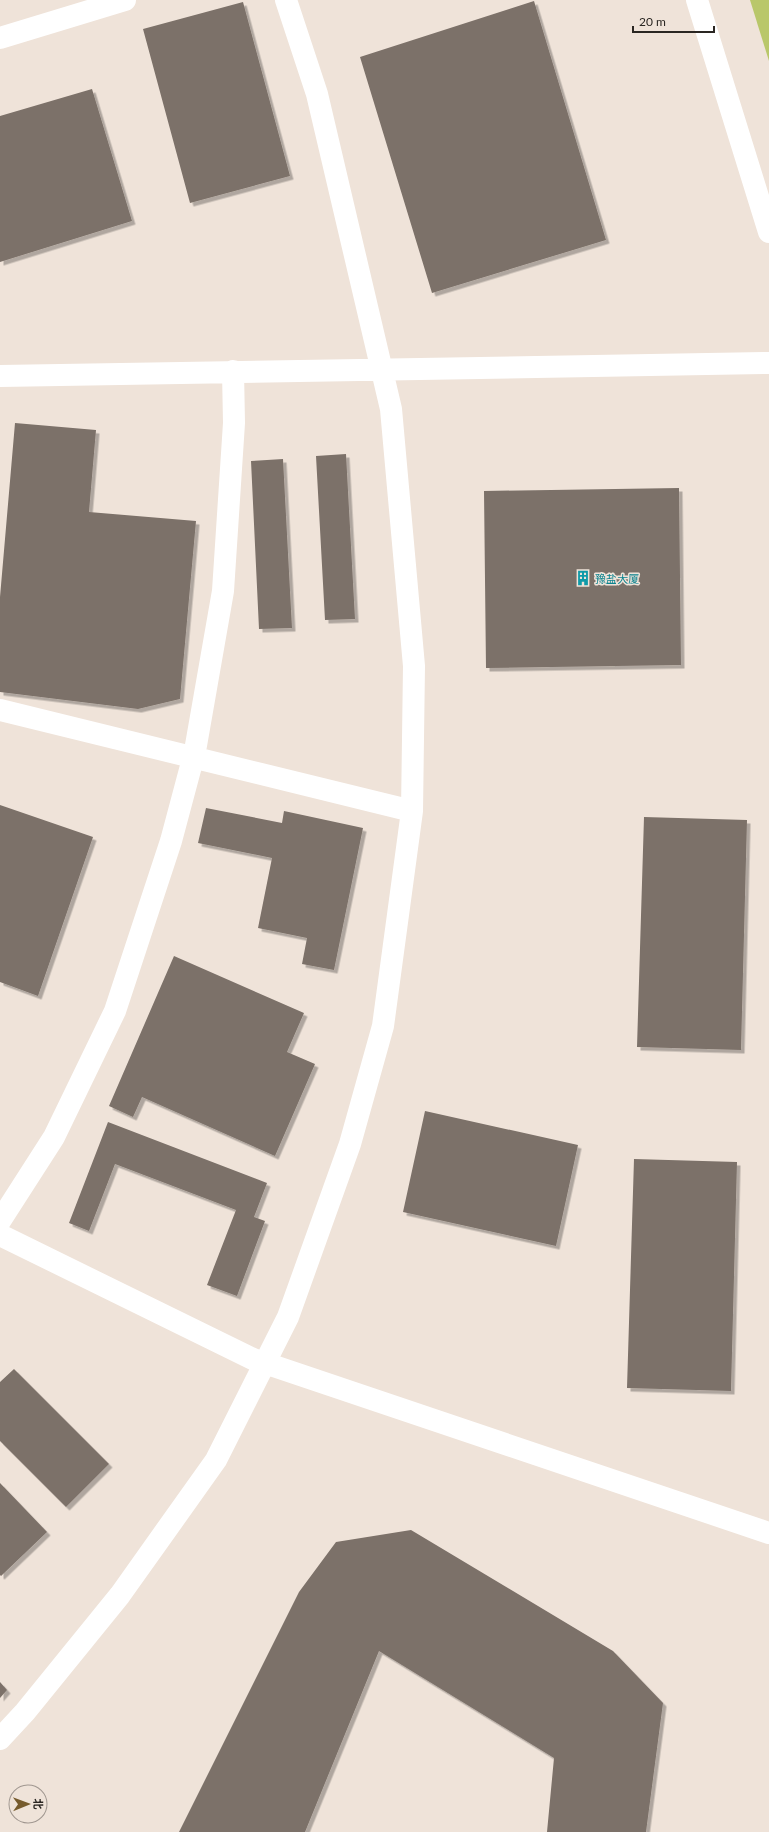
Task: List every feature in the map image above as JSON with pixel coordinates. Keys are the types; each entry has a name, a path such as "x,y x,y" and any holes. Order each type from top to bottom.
{"street":[{"path":"0,38 125,0"},
{"path":"0,1739 25,1712 120,1595 216,1460 288,1317 350,1144 383,1026 412,811 414,666 391,409 316,94 286,0"},
{"path":"697,0 769,232"},
{"path":"0,376 769,363"},
{"path":"0,1221 54,1137 115,1011 171,841 193,757 223,591 234,423 233,371"},
{"path":"0,710 412,811"},
{"path":"0,1235 253,1359 769,1533"}],"green space":[{"path":"750,0 769,0 769,61"}],"building":[{"path":"534,1 606,240 432,293 360,57"},
{"path":"243,2 290,176 190,203 143,29"},
{"path":"92,89 132,221 0,262 0,116"},
{"path":"15,423 96,430 89,512 196,521 180,699 138,709 0,692 0,597"},
{"path":"346,454 355,619 325,620 316,456"},
{"path":"283,459 292,628 259,629 251,461"},
{"name":"豫盐大厦","path":"679,488 681,665 486,668 484,491"},
{"path":"0,805 93,837 38,996 0,982"},
{"path":"206,808 282,823 284,811 363,828 334,970 302,964 307,938 258,928 272,858 198,843"},
{"path":"644,817 747,820 741,1050 637,1047"},
{"path":"174,956 304,1013 287,1052 315,1064 275,1156 142,1097 133,1117 109,1106"},
{"path":"425,1111 578,1145 556,1246 403,1212"},
{"path":"108,1122 267,1183 254,1217 265,1221 237,1296 207,1285 236,1210 115,1164 89,1231 69,1223"},
{"path":"634,1159 737,1162 731,1391 627,1388"},
{"path":"14,1369 109,1464 66,1507 0,1441 0,1382"},
{"path":"0,1483 47,1532 1,1576 0,1575"},
{"path":"411,1530 613,1651 663,1703 646,1832 547,1832 554,1758 379,1651 305,1832 179,1832 299,1592 336,1542"},
{"path":"0,1682 7,1690 0,1698"}],"place":[{"name":"豫盐大厦","path":"583,578"}]}
